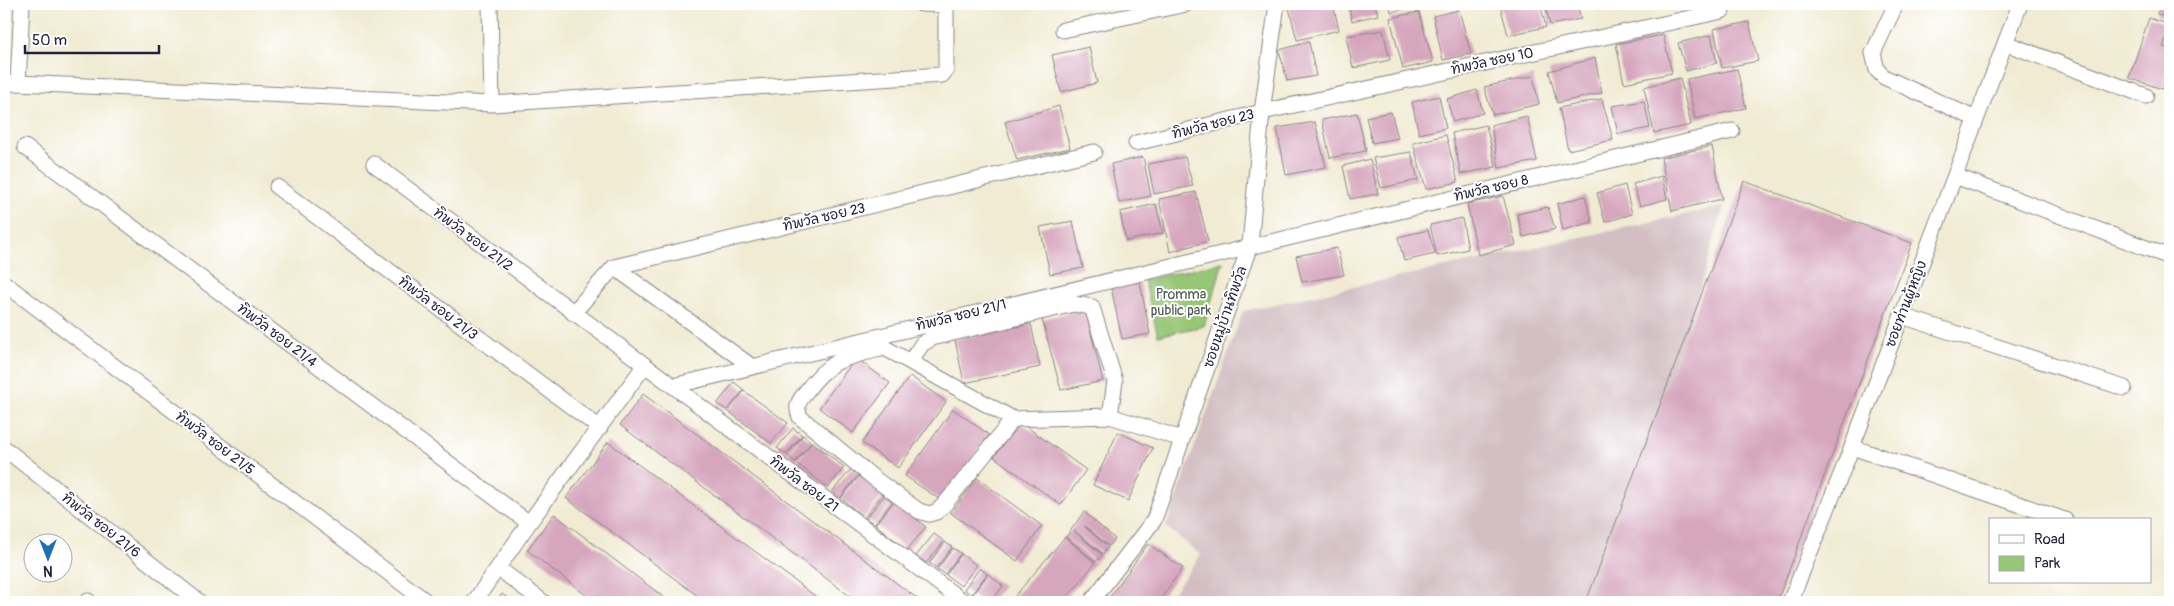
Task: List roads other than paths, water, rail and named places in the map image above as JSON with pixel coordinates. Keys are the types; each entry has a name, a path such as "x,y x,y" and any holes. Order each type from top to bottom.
{"street":[{"path":"22,4 11,84 492,104 942,75 946,70 946,4 921,4"},
{"path":"490,4 492,104"},
{"path":"1064,30 1186,4"},
{"name":"ซอยหมู่บ้านทิพวัล","path":"1091,602 1154,520 1250,246 1262,112 1277,4"},
{"path":"1896,4 1873,53 1877,70 1884,77 1976,119"},
{"name":"ซอยท่านผู้หญิง","path":"1790,602 1852,447 2020,4"},
{"name":"ทิพวัล ซอย 10","path":"1262,112 1722,11"},
{"path":"2005,43 2146,96"},
{"name":"ทิพวัล ซอย 23","path":"1136,143 1262,112"},
{"name":"ทิพวัล ซอย 8","path":"1250,246 1732,130"},
{"name":"ทิพวัล ซอย 21/4","path":"25,147 529,523"},
{"name":"ทิพวัล ซอย 23","path":"614,267 1094,152"},
{"name":"ทิพวัล ซอย 21/2","path":"374,164 645,365"},
{"path":"1955,176 2170,257"},
{"name":"ทิพวัล ซอย 21/3","path":"277,187 600,428"},
{"name":"ทิพวัล ซอย 21/1","path":"673,386 1250,246"},
{"path":"573,313 614,267 751,366"},
{"name":"ทิพวัล ซอย 21/5","path":"4,283 427,602"},
{"path":"911,361 922,344 932,338 1074,304 1092,307 1115,381 1110,416"},
{"path":"1902,316 2124,388"},
{"path":"1013,420 944,506 936,512 929,514 919,511 868,473 800,417 797,411 798,404 819,375 845,357 885,348 1013,420 1110,416 1182,439"},
{"path":"474,602 529,523 645,365"},
{"name":"ทิพวัล ซอย 21","path":"645,365 964,602"},
{"path":"1852,447 2058,518"},
{"name":"ทิพวัล ซอย 21/6","path":"4,448 199,602"},
{"path":"498,568 543,602"}],"park label":[{"name":"Promma public park","path":"1181,302"}]}
